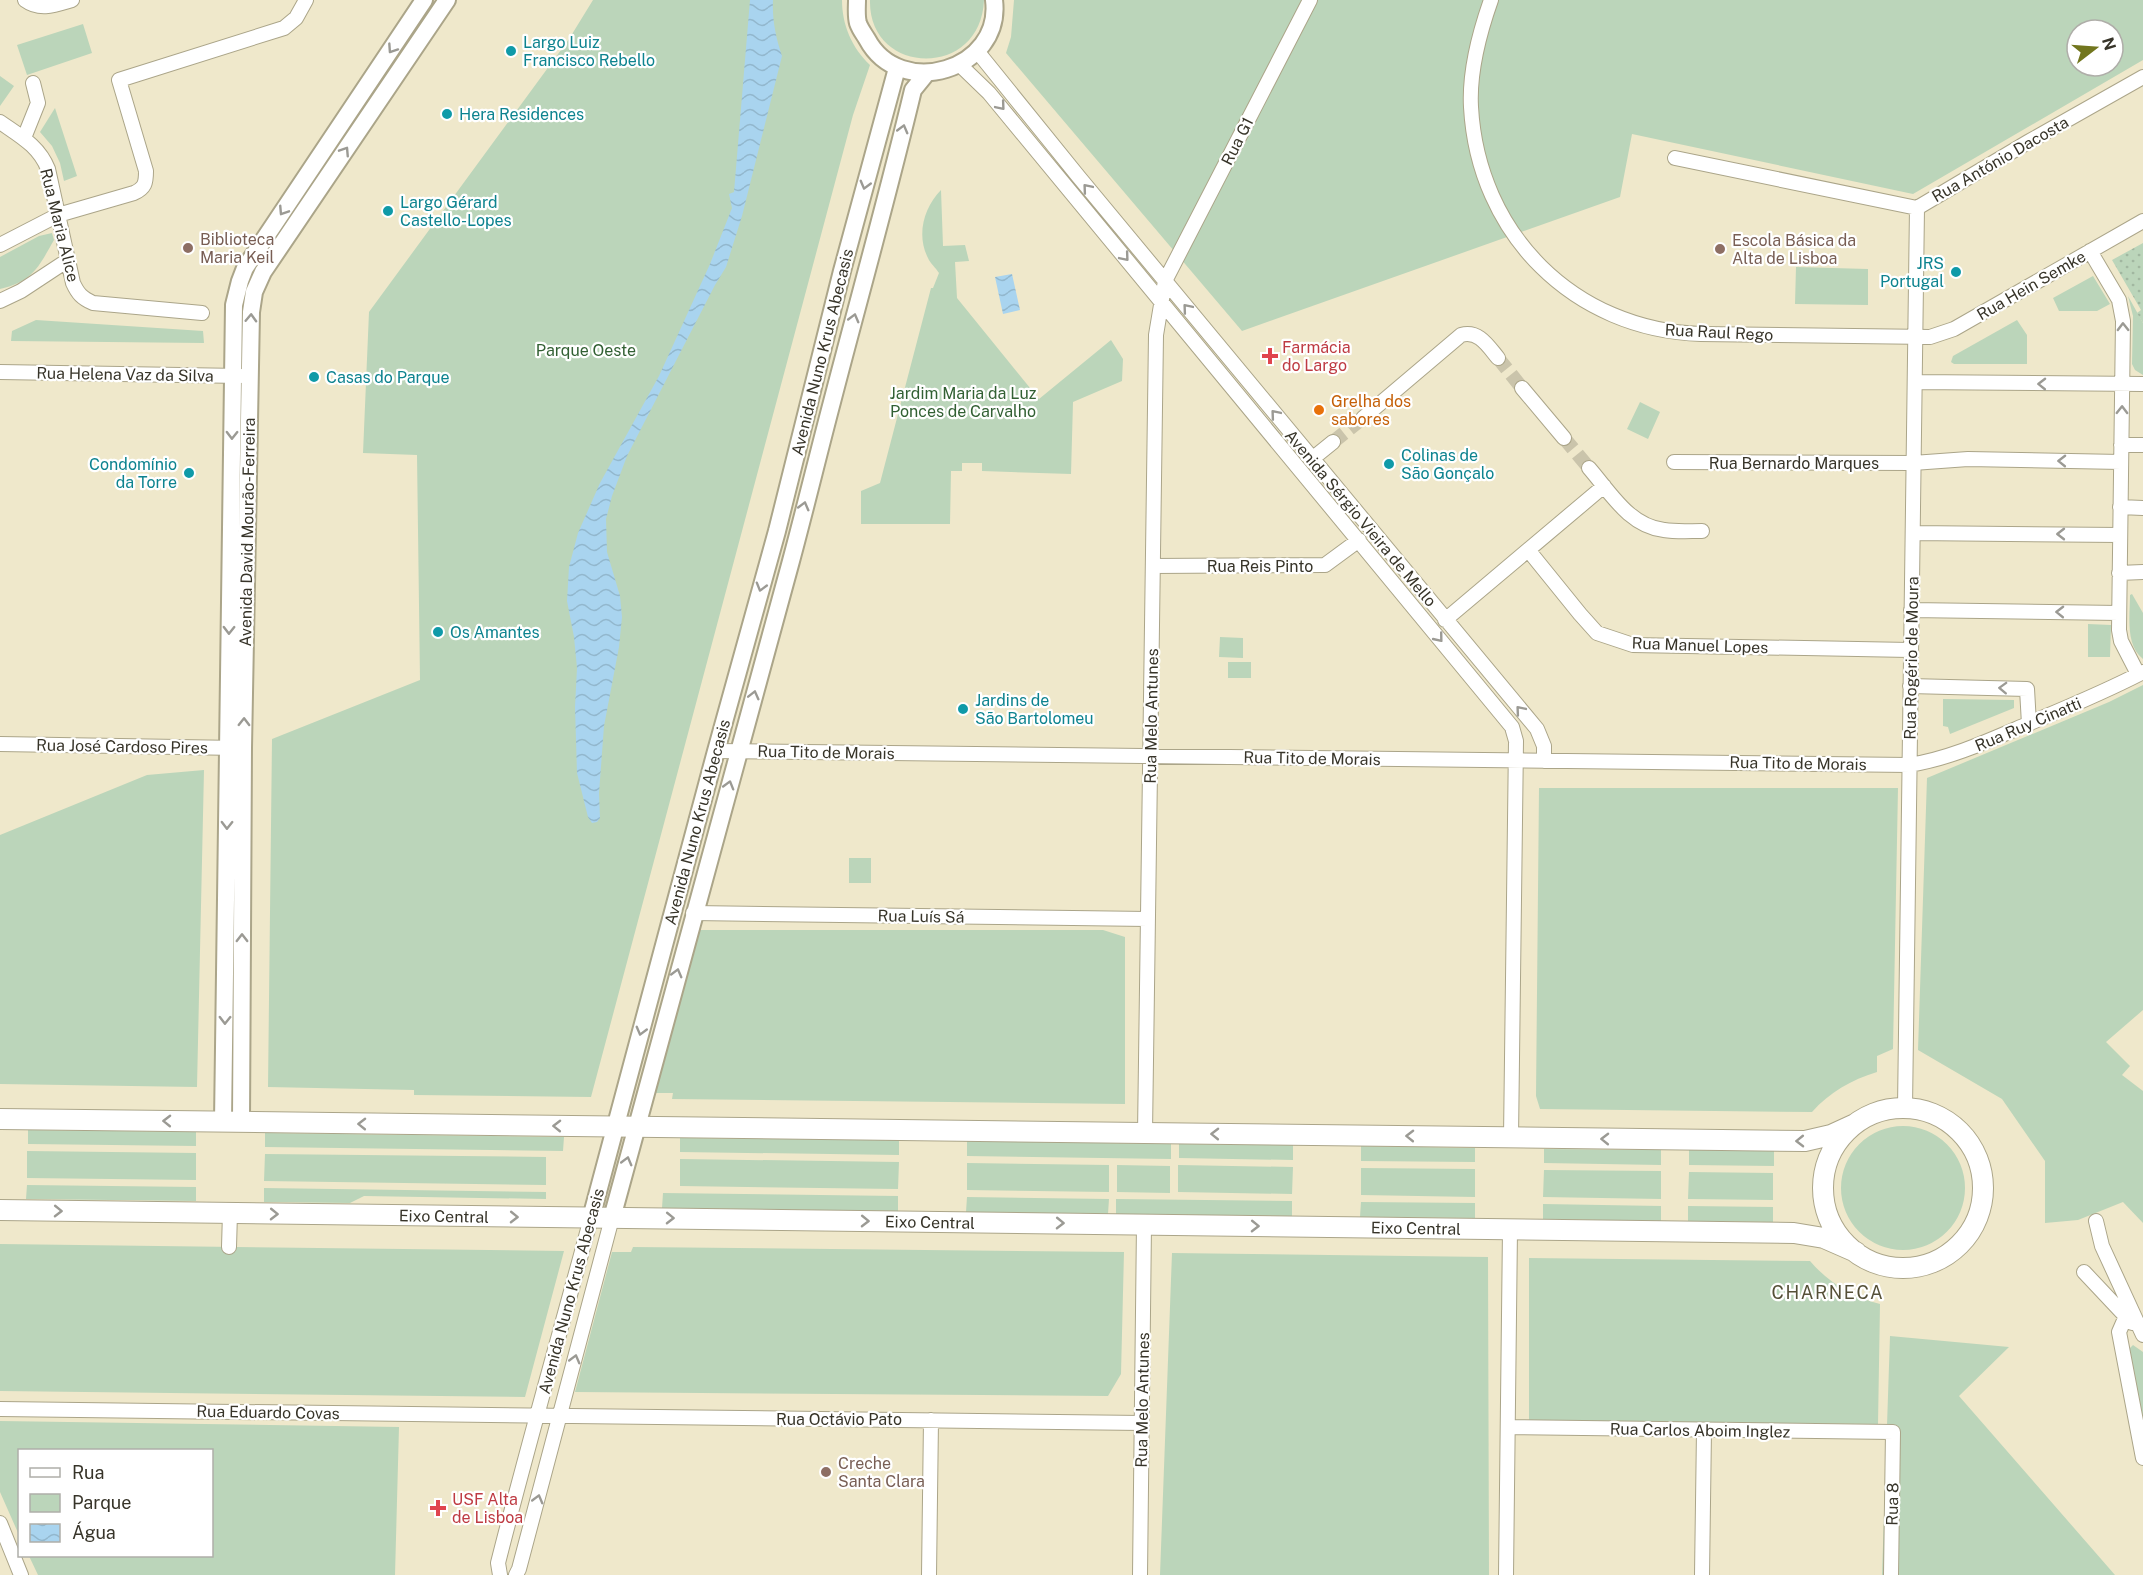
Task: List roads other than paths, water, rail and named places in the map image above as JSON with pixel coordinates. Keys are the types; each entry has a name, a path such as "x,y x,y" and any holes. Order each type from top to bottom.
{"main road":[{"path":"0,1119 1805,1141 1831,1135 1875,1113 1905,1108 1920,1110 1951,1124 1967,1140 1978,1160 1983,1182 1978,1216 1968,1236 1942,1258 1910,1268 1887,1266 1856,1252 1847,1245 1834,1227 1826,1205 1824,1183 1828,1160 1839,1140 1855,1124"},
{"name":"Eixo Central","path":"0,1210 1794,1233 1824,1238 1856,1252"}],"street":[{"path":"25,0 42,8 72,0"},
{"path":"0,245 58,215 134,193 146,183 146,171 119,80 284,28 296,18 306,0"},
{"name":"Avenida David Mourão-Ferreira","path":"232,1122 236,748 234,305 245,268 424,0"},
{"name":"Avenida David Mourão-Ferreira","path":"236,748 251,312 254,292 263,272 447,0"},
{"path":"856,0 858,24 873,50 897,68 911,73 926,74 960,65 977,51 990,30 995,7 994,0"},
{"name":"Rua G1","path":"1165,281 1310,0"},
{"name":"Rua Raul Rego","path":"1491,0 1481,27 1473,63 1471,105 1474,138 1482,173 1495,204 1513,235 1533,260 1557,282 1583,300 1611,315 1644,327 1679,334 1915,337"},
{"name":"Avenida Sérgio Vieira de Mello","path":"977,51 1537,729 1544,746 1544,760"},
{"name":"Avenida Sérgio Vieira de Mello","path":"960,65 989,93 1512,727 1516,741 1516,760 1511,1138"},
{"name":"Avenida Nuno Krus Abecasis","path":"500,1575 498,1563 536,1415 549,1375 777,531 842,270 897,68"},
{"name":"Avenida Nuno Krus Abecasis","path":"516,1575 693,913 740,751 913,90 926,74"},
{"name":"Rua António Dacosta","path":"1676,158 1917,208 2143,77"},
{"path":"24,138 38,103 33,83"},
{"name":"Rua Maria Alice","path":"0,122 24,138 37,149 44,159 73,283 77,292 84,299 93,303 202,313"},
{"name":"Rua Rogério de Moura","path":"1905,1108 1917,208"},
{"name":"Rua Hein Semke","path":"1915,337 1942,334 1954,328 2143,221"},
{"path":"2090,251 2121,308 2120,636 2140,673"},
{"path":"0,301 21,291 68,260"},
{"path":"1161,300 1165,281"},
{"name":"Rua Melo Antunes","path":"1145,1133 1156,335 1161,300"},
{"path":"1363,418 1461,335 1469,333 1476,335 1498,358"},
{"name":"Rua Helena Vaz da Silva","path":"0,372 250,377"},
{"path":"1914,382 2143,384"},
{"path":"1522,388 1564,438"},
{"path":"1312,459 1333,442"},
{"path":"2121,446 2143,445"},
{"name":"Rua Bernardo Marques","path":"1674,462 1913,463 1968,459 2121,462"},
{"path":"1589,468 1631,518 1663,530 1702,531"},
{"path":"1445,620 1604,486"},
{"path":"2120,507 2143,508"},
{"path":"1913,533 2120,535"},
{"name":"Rua Reis Pinto","path":"1153,566 1325,565 1359,540"},
{"name":"Rua Manuel Lopes","path":"1529,551 1597,633 1633,645 1910,650"},
{"path":"2120,573 2143,572"},
{"path":"1911,610 2119,613"},
{"name":"Rua Ruy Cinatti","path":"1909,765 1937,760 2029,724 2106,691 2140,673"},
{"path":"1910,686 2026,689 2029,724"},
{"name":"Rua José Cardoso Pires","path":"0,744 236,748"},
{"name":"Rua Tito de Morais","path":"716,751 1909,765"},
{"name":"Rua Luís Sá","path":"693,913 1148,919"},
{"path":"229,1247 230,1213"},
{"path":"2096,1221 2102,1246 2143,1335"},
{"name":"Rua Melo Antunes","path":"1140,1575 1144,1224"},
{"path":"1506,1575 1510,1229"},
{"path":"2084,1272 2143,1335"},
{"path":"2126,1316 2119,1332 2143,1458"},
{"name":"Rua Eduardo Covas","path":"0,1409 536,1415"},
{"name":"Rua Octávio Pato","path":"536,1415 1142,1423"},
{"path":"929,1575 931,1420"},
{"name":"Rua Carlos Aboim Inglez","path":"1508,1427 1893,1432"},
{"path":"1702,1575 1704,1430"},
{"name":"Rua 8","path":"1891,1575 1893,1432"},
{"path":"0,1523 21,1575"}],"water":[{"path":"750,0 773,0 775,29 782,56 742,216 726,267 627,456 606,519 607,552 620,596 622,617 619,647 604,726 599,793 600,818 597,822 592,823 588,817 577,773 575,707 577,668 567,601 569,567 578,533 600,483 659,376 710,264 732,208 729,194 734,192"},
{"path":"1012,274 1020,310 1003,314 995,277"}],"tunnel":[{"path":"1498,358 1522,388"},
{"path":"1333,442 1363,418"},
{"path":"1564,438 1589,468"}],"place":[{"name":"Largo Luiz Francisco Rebello","path":"511,51"},
{"name":"Hera Residences","path":"447,114"},
{"name":"Largo Gérard Castello-Lopes","path":"388,211"},
{"name":"Biblioteca Maria Keil","path":"188,248"},
{"name":"Escola Básica da Alta de Lisboa","path":"1720,249"},
{"name":"JRS Portugal","path":"1956,272"},
{"name":"Farmácia do Largo","path":"1270,356"},
{"name":"Casas do Parque","path":"314,377"},
{"name":"Grelha dos sabores","path":"1319,410"},
{"name":"Colinas de São Gonçalo","path":"1389,464"},
{"name":"Condomínio da Torre","path":"189,473"},
{"name":"Os Amantes","path":"438,632"},
{"name":"Jardins de São Bartolomeu","path":"963,709"},
{"name":"Creche Santa Clara","path":"826,1472"},
{"name":"USF Alta de Lisboa","path":"438,1508"}],"district":[{"name":"CHARNECA","path":"1828,1293"}],"park label":[{"name":"Parque Oeste","path":"586,350"},
{"name":"Jardim Maria da Luz Ponces de Carvalho","path":"963,402"}]}
